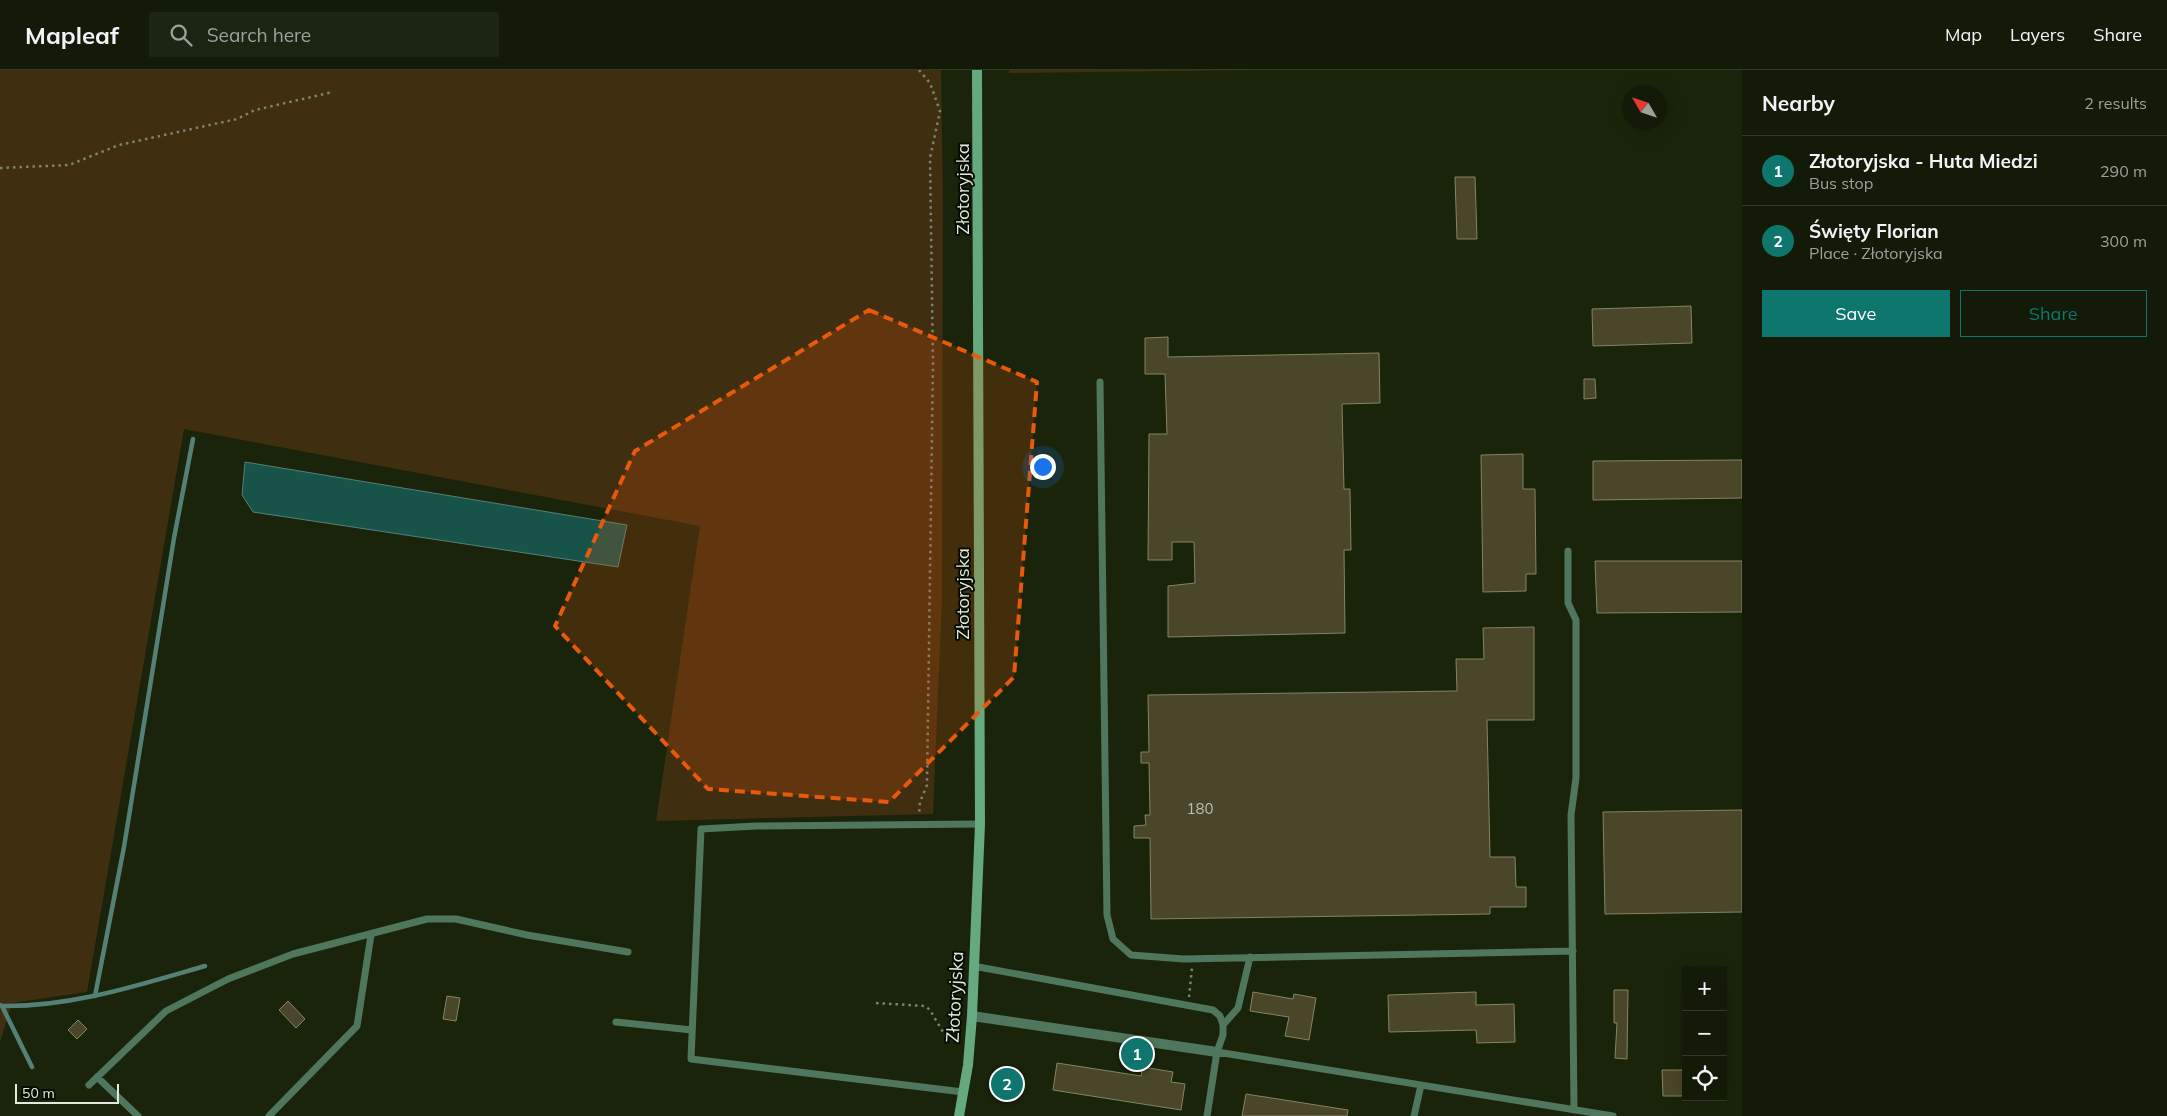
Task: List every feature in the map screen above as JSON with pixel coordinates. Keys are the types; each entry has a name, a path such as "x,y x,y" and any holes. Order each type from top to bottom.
{"main road":[{"name":"Złotoryjska","path":"959,1116 972,1016 980,824 978,70"}],"street":[{"path":"972,1016 1217,1052"}],"lane":[{"path":"1100,382 1107,915 1113,939 1132,955 1184,959 1573,951"},
{"path":"1568,551 1568,603 1576,620 1576,778 1571,815 1574,1110"},
{"path":"963,1092 691,1059 701,829 980,824"},
{"path":"89,1085 166,1011 228,979 292,954 427,919 456,919 527,935 628,952"},
{"path":"269,1116 357,1026 371,935"},
{"path":"1207,1116 1223,1025 1238,1008 1250,957"},
{"path":"973,966 1213,1010 1220,1016 1223,1025"},
{"path":"616,1022 692,1030"},
{"path":"1217,1052 1613,1116"},
{"path":"97,1077 138,1116"},
{"path":"1414,1116 1421,1086"}],"path":[{"path":"919,70 930,83 940,111 930,158 933,363 929,687 927,786 919,812 920,824"},
{"path":"0,168 69,165 119,146 237,119 256,110 333,92"},
{"path":"1188,997 1192,966"},
{"path":"876,1003 925,1006 930,1010 946,1038 956,1039"}],"highlighted area":[{"path":"869,310 1037,382 1014,677 889,802 708,789 555,626 635,451"}],"shaded area":[{"path":"0,70 941,70 943,200 942,598 933,814 656,821 700,526 184,429 87,992 12,1003 0,1042"},
{"path":"1009,70 1262,70 1009,73"}],"water":[{"path":"245,462 627,525 618,567 253,512 242,495"}],"building":[{"path":"1455,177 1475,177 1477,239 1457,239"},
{"path":"1691,306 1692,343 1593,346 1592,309"},
{"path":"1168,337 1168,357 1379,353 1380,403 1342,404 1344,489 1350,489 1351,550 1344,550 1345,633 1168,637 1168,586 1195,583 1194,542 1172,542 1172,560 1148,560 1149,434 1167,434 1165,374 1145,374 1145,338"},
{"path":"1584,379 1595,379 1596,398 1584,399"},
{"path":"1523,454 1523,489 1535,489 1536,574 1526,574 1526,591 1483,592 1481,455"},
{"path":"1742,460 1742,498 1593,500 1593,461"},
{"path":"1595,561 1742,561 1742,612 1597,613"},
{"path":"1534,627 1534,720 1487,720 1490,857 1515,857 1516,887 1526,887 1526,907 1490,907 1490,914 1151,919 1150,838 1134,838 1134,826 1146,825 1145,815 1150,815 1149,763 1141,763 1141,752 1149,752 1148,695 1457,691 1456,659 1484,659 1483,628"},
{"path":"1742,810 1742,912 1605,914 1603,812"},
{"path":"1614,990 1628,990 1627,1059 1615,1058 1617,1023 1614,1023"},
{"path":"1253,992 1293,999 1294,994 1316,998 1309,1040 1285,1036 1289,1017 1250,1011"},
{"path":"1476,992 1476,1005 1514,1004 1515,1042 1477,1043 1476,1030 1389,1032 1388,995"},
{"path":"447,996 460,998 456,1021 443,1019"},
{"path":"288,1001 305,1019 296,1028 279,1010"},
{"path":"78,1020 87,1029 77,1039 68,1030"},
{"path":"1057,1063 1141,1076 1143,1067 1173,1072 1171,1082 1185,1084 1181,1110 1053,1090"},
{"path":"1662,1070 1682,1070 1682,1096 1663,1096"},
{"path":"1246,1094 1348,1110 1347,1116 1242,1116"}],"waterway":[{"path":"95,996 124,847 174,538 193,439"},
{"path":"2,1006 54,1003 80,999 105,994 205,966"},
{"path":"0,1005 32,1067"}],"place":[{"name":"Złotoryjska - Huta Miedzi","path":"1137,1054"},
{"name":"Święty Florian","path":"1007,1084"}]}
